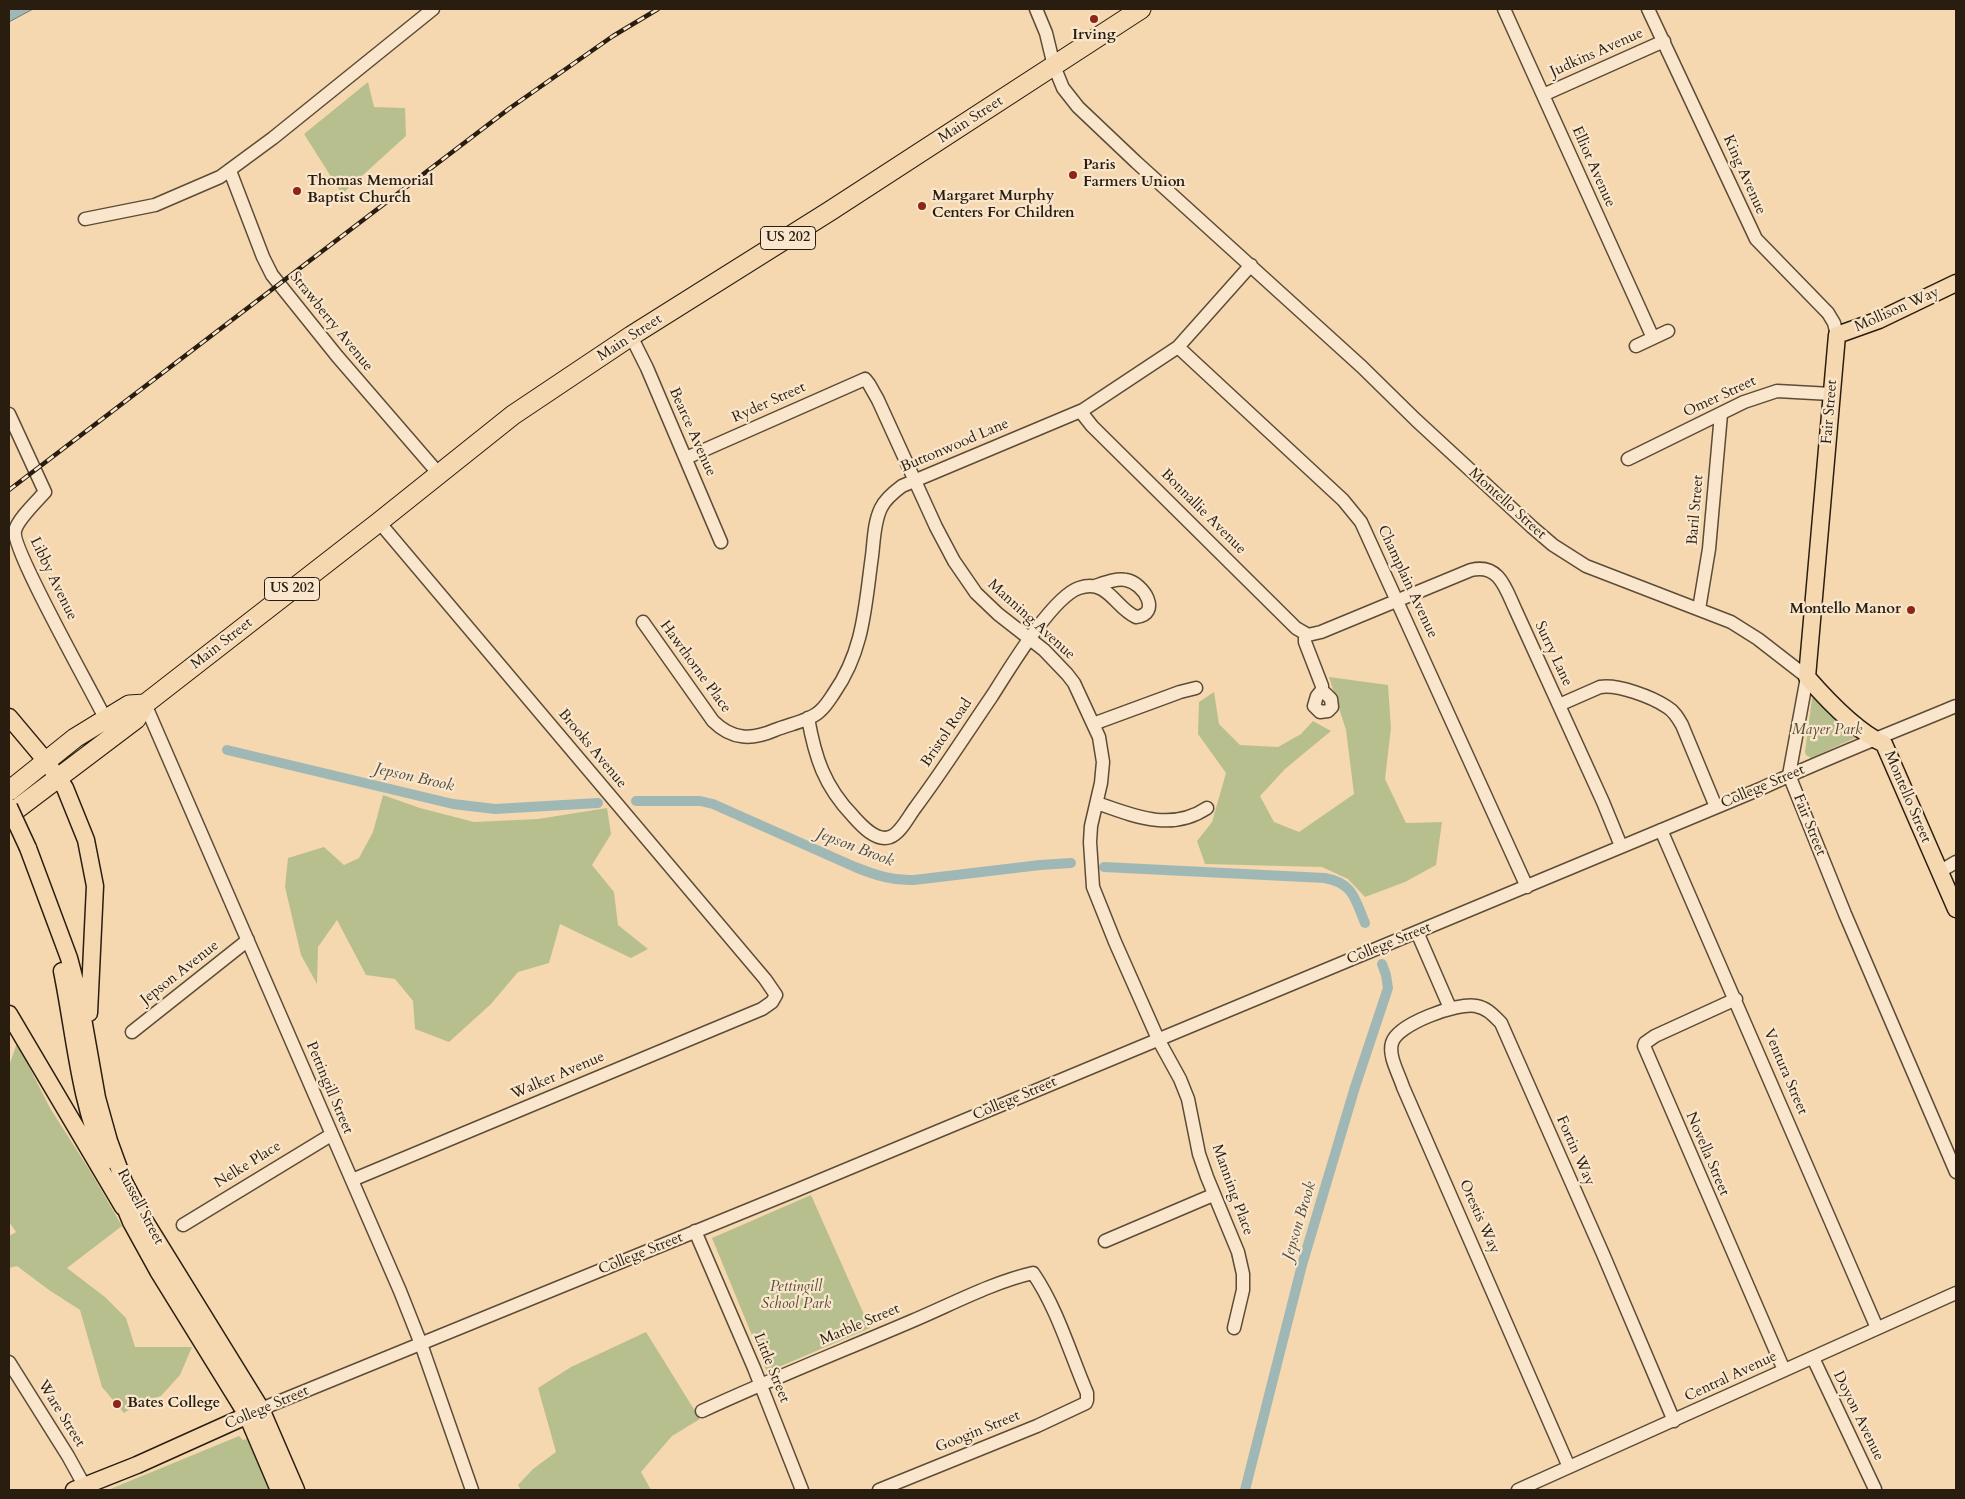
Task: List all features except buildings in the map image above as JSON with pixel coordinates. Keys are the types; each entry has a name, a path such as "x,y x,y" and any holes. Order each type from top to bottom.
{"highway":[{"name":"Main Street","path":"9,791 75,738 136,719 145,704 380,522 513,415 631,336 791,236 1141,9"},
{"name":"Main Street","path":"9,815 58,778 110,727"}],"main road":[{"name":"Mollison Way","path":"1837,335 1879,320 1956,282"},
{"name":"Fair Street","path":"1807,678 1837,335"},
{"name":"Montello Street","path":"1807,678 1873,739 1884,744 1956,909"},
{"path":"9,717 66,788 86,840 95,886 89,1006 92,1067"},
{"name":"Russell Street","path":"9,807 28,848 69,958 79,996 97,1098 109,1141 134,1203 254,1412 296,1490"},
{"name":"Russell Street","path":"47,898 66,991 81,1082 95,1136 131,1222 158,1271 254,1412 279,1490"},
{"path":"9,1014 131,1222"},
{"name":"College Street","path":"79,1488 137,1465 254,1412"}],"street":[{"path":"85,219 155,204 230,171 432,9"},
{"name":"Montello Street","path":"1036,9 1046,33 1054,66 1063,88 1078,107 1553,545 1586,566 1731,622 1758,639 1807,678"},
{"name":"Elliot Avenue","path":"1504,9 1653,338"},
{"name":"King Avenue","path":"1648,9 1756,238 1828,313 1837,335"},
{"name":"Judkins Avenue","path":"1544,95 1664,41"},
{"name":"Strawberry Avenue","path":"230,171 263,257 272,275 338,356 439,474"},
{"name":"Buttonwood Lane","path":"808,718 820,712 827,703 839,686 856,652 865,617 875,528 885,501 895,491 914,481 1081,412 1178,347 1251,265"},
{"path":"1636,346 1668,331"},
{"name":"Bearce Avenue","path":"631,336 686,458 721,542"},
{"name":"Champlain Avenue","path":"1178,347 1355,513 1366,530 1527,886"},
{"name":"Ryder Street","path":"686,458 865,379"},
{"name":"Manning Avenue","path":"865,379 878,400 936,527 965,578 976,593 993,609 1056,662 1074,684 1099,737 1103,762 1102,782 1090,842 1093,887 1111,933 1158,1039"},
{"name":"Omer Street","path":"1628,459 1769,393 1777,391 1831,394"},
{"name":"Bonnallie Avenue","path":"1081,412 1092,426 1296,628 1305,633"},
{"name":"Libby Avenue","path":"9,414 45,492 16,527 14,539 30,574 110,727"},
{"name":"Baril Street","path":"1700,609 1709,549 1721,414"},
{"name":"Brooks Avenue","path":"380,522 775,991 775,999"},
{"name":"Surry Lane","path":"1398,600 1472,570 1484,568 1489,569 1502,583 1603,802 1621,846"},
{"name":"Bristol Road","path":"808,718 816,756 839,799 870,832 885,838 891,837 919,802 1042,622 1067,595 1079,588 1095,586"},
{"path":"1325,693 1332,699 1332,707 1328,711 1320,712 1314,706 1314,703 1322,690 1322,686 1305,642 1305,633 1311,635 1321,632 1398,600"},
{"name":"Hawthorne Place","path":"642,622 713,721 723,730 746,738 757,737 808,718"},
{"name":"Fair Street","path":"1807,678 1789,776 1845,914 1956,1172"},
{"path":"1559,705 1600,686 1608,686 1646,697 1668,707 1682,725 1716,807"},
{"path":"1093,724 1180,692 1196,688"},
{"name":"Pettingill Street","path":"145,704 400,1291 421,1344 472,1490"},
{"name":"College Street","path":"254,1412 1417,932 1850,751 1873,739 1956,706"},
{"path":"1097,803 1154,821 1188,818 1207,808"},
{"name":"Ventura Street","path":"1661,830 1736,999 1877,1328"},
{"path":"1939,872 1956,862"},
{"path":"1417,932 1450,1008"},
{"name":"Jepson Avenue","path":"132,1032 248,940"},
{"name":"Walker Avenue","path":"352,1180 762,1009 775,999"},
{"name":"Novella Street","path":"1736,999 1655,1036 1645,1043 1644,1046 1784,1370"},
{"name":"Fortin Way","path":"1450,1008 1466,1004 1485,1009 1504,1028 1604,1254 1674,1421"},
{"name":"Orestis Way","path":"1450,1008 1405,1027 1392,1042 1391,1053 1403,1087 1569,1467"},
{"name":"Manning Place","path":"1158,1039 1180,1079 1188,1099 1199,1154 1213,1195 1238,1252 1243,1274 1243,1290 1234,1328"},
{"name":"Nelke Place","path":"183,1225 331,1135"},
{"path":"1105,1241 1213,1195"},
{"name":"Little Street","path":"695,1231 761,1384 802,1490"},
{"name":"Marble Street","path":"702,1411 761,1384 1005,1282 1033,1273 1052,1307 1086,1393 1087,1400"},
{"name":"Central Avenue","path":"1523,1489 1956,1293"},
{"name":"Doyon Avenue","path":"1812,1358 1876,1489"},
{"name":"Ware Street","path":"9,1362 68,1456 79,1488"},
{"name":"Googin Street","path":"879,1490 1037,1426 1081,1406 1087,1400"}],"green space":[{"path":"368,82 374,107 405,108 406,136 342,194 304,134"},
{"path":"1329,677 1388,685 1391,728 1385,779 1406,823 1442,822 1436,865 1405,882 1365,897 1348,879 1322,867 1205,864 1197,841 1212,822 1226,773 1198,734 1199,702 1214,692 1219,724 1240,745 1278,747 1301,734 1313,721 1331,731 1285,769 1260,796 1274,822 1299,832 1354,794 1346,730"},
{"name":"Mayer Park","path":"1815,697 1857,737 1811,758 1805,752 1812,698"},
{"path":"383,795 420,808 474,822 538,819 607,808 611,834 592,865 614,892 618,925 648,949 631,958 560,924 549,963 518,972 491,1004 449,1042 415,1029 413,1001 395,979 366,975 337,920 318,947 317,984 301,955 285,887 288,858 324,847 344,865 359,858 373,832"},
{"path":"17,1043 50,1108 122,1226 67,1268 105,1297 126,1318 135,1347 192,1347 180,1375 161,1396 139,1403 124,1413 102,1387 80,1310 17,1266 9,1268 9,1236 16,1232 9,1222 9,1082 10,1063"},
{"name":"Pettingill School Park","path":"811,1195 870,1328 767,1372 712,1238"},
{"path":"646,1332 700,1419 672,1436 641,1472 651,1490 521,1490 518,1485 533,1469 556,1452 538,1388 571,1367"},
{"name":"Bates College","path":"239,1436 243,1440 247,1439 269,1490 108,1490"}],"water":[{"path":"9,9 33,9 9,22"}],"waterway":[{"name":"Jepson Brook","path":"227,750 453,804 495,809 598,803"},
{"name":"Jepson Brook","path":"636,801 700,801 713,804 855,867 899,880 1071,863"},
{"name":"Jepson Brook","path":"1104,867 1325,878 1342,884 1352,893 1365,923"},
{"name":"Jepson Brook","path":"1245,1490 1302,1265 1355,1087 1388,988 1382,964"}],"railway":[{"path":"9,490 510,108 613,36 658,9"}],"place":[{"name":"Irving","path":"1094,19"},
{"name":"Paris Farmers Union","path":"1073,175"},
{"name":"Thomas Memorial Baptist Church","path":"297,191"},
{"name":"Margaret Murphy Centers For Children","path":"922,206"},
{"name":"Montello Manor","path":"1911,610"},
{"name":"Bates College","path":"117,1404"}]}
